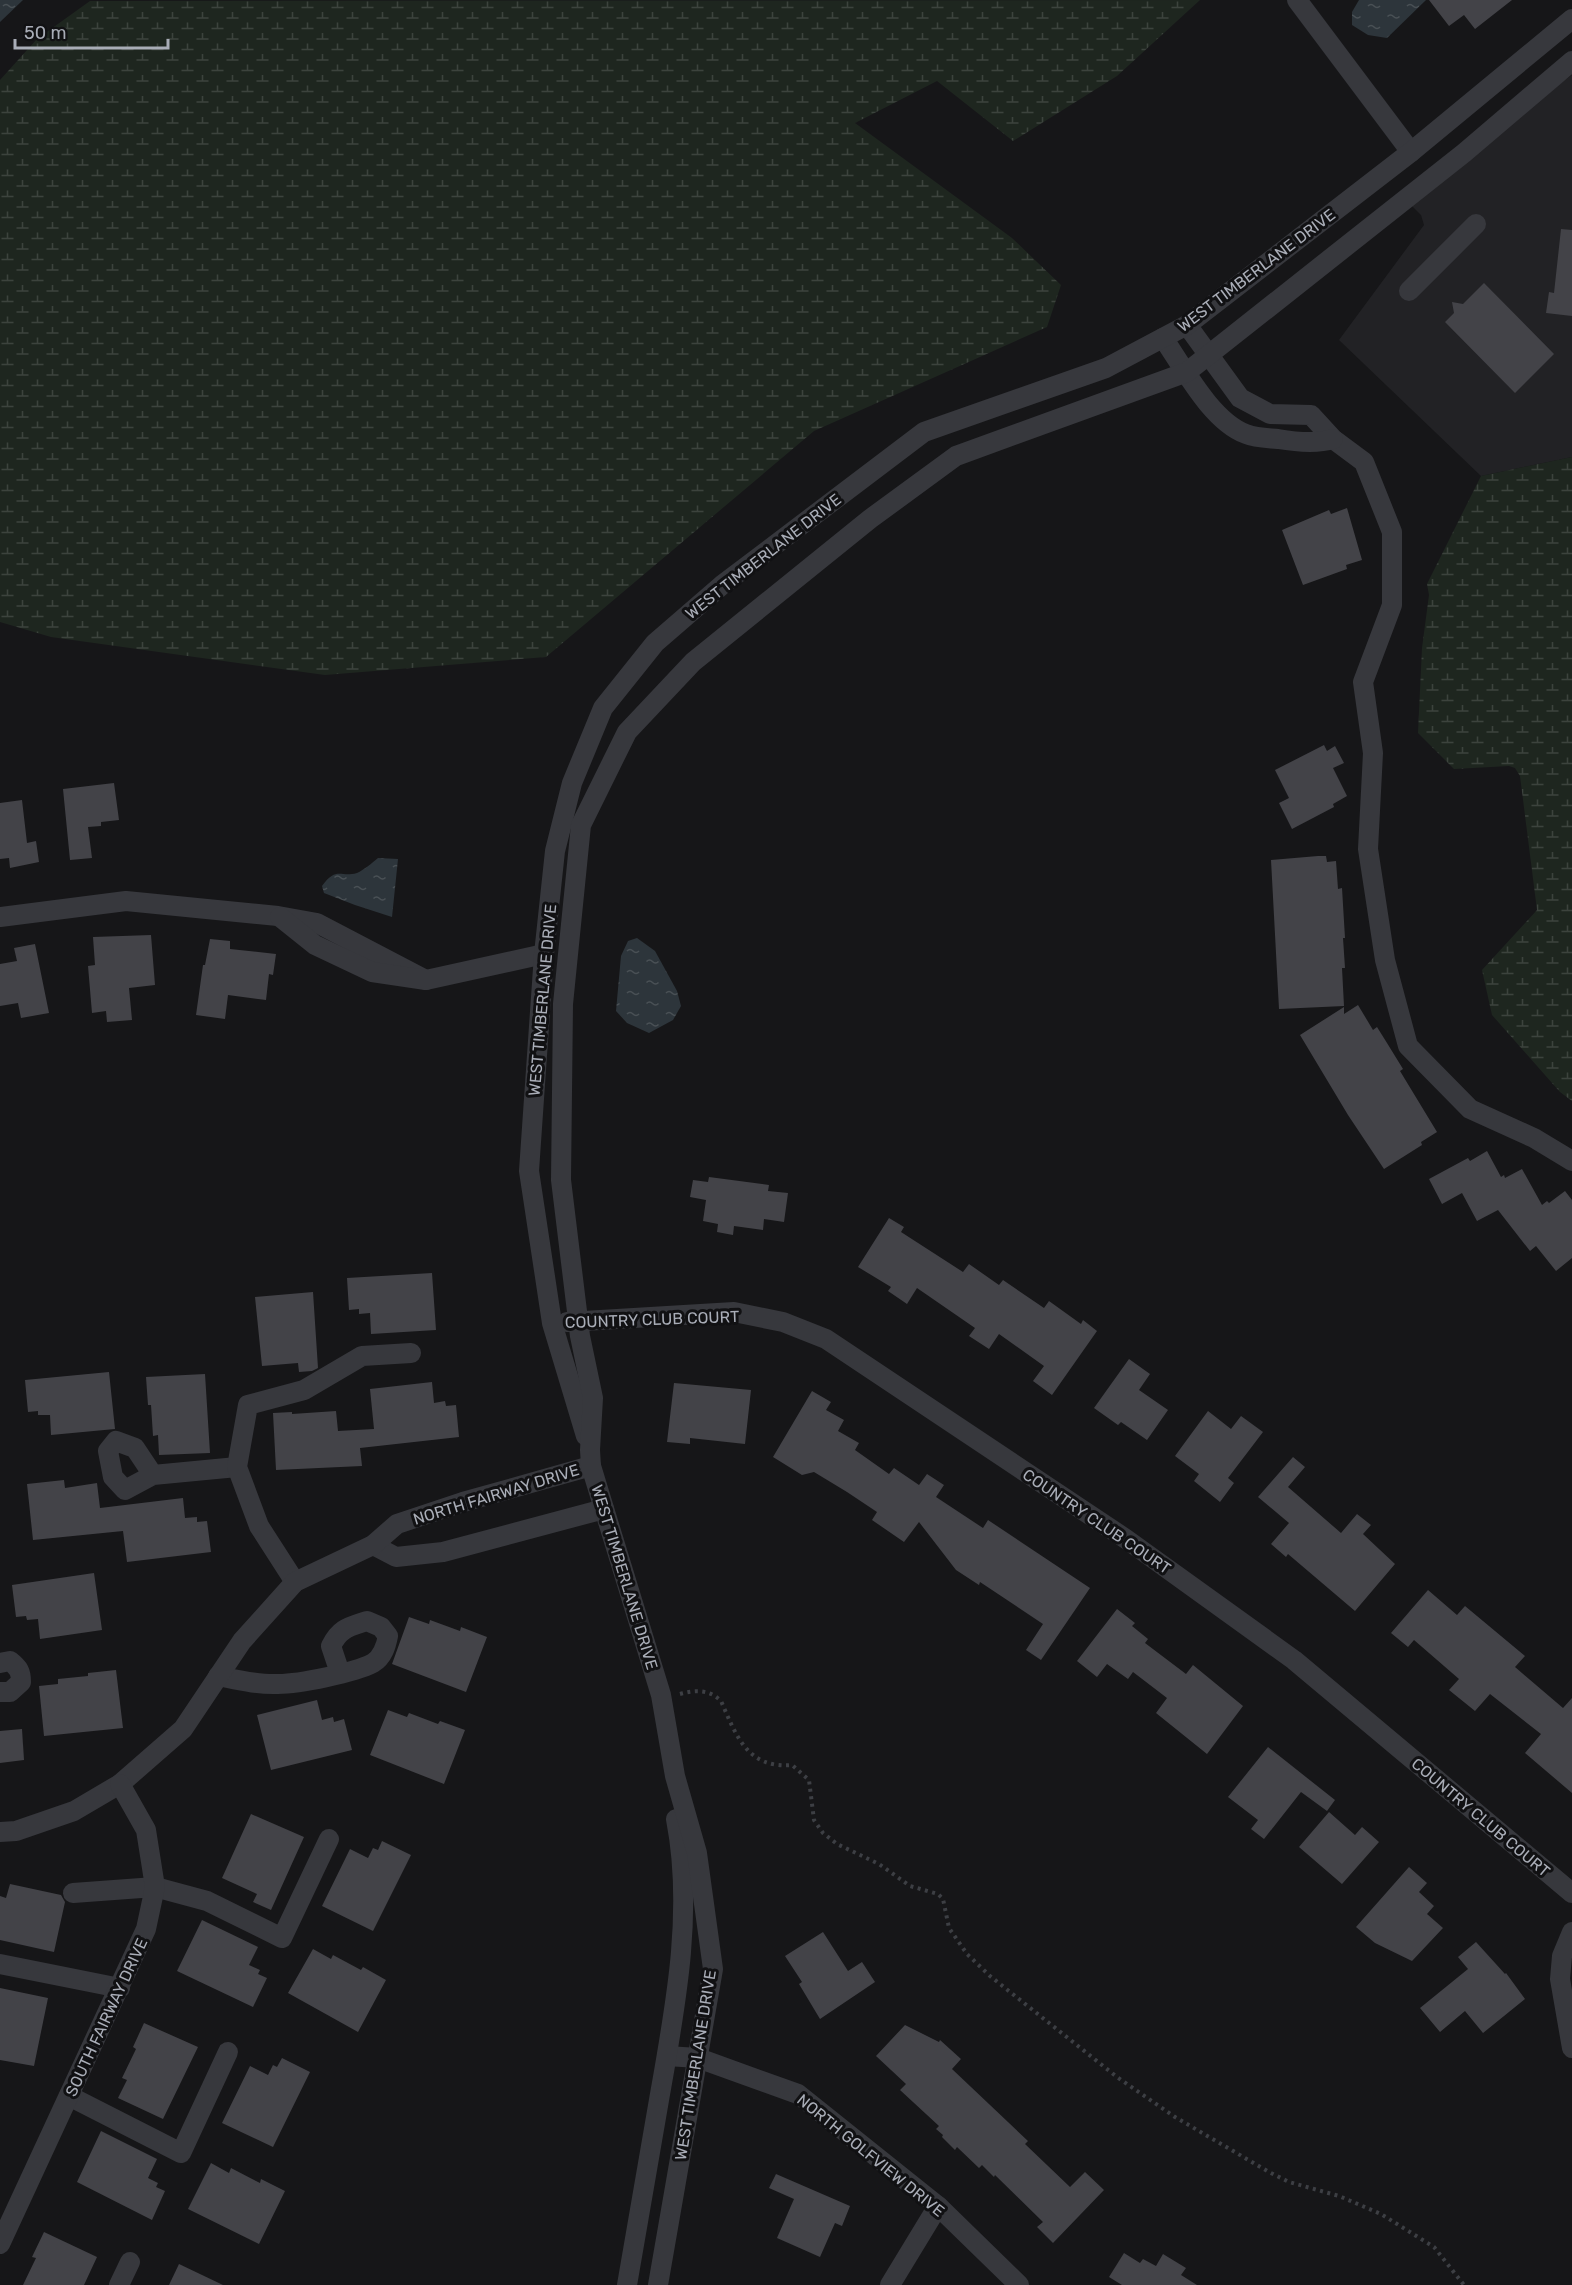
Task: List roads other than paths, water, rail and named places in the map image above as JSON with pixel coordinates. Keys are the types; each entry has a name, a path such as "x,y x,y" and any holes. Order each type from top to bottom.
{"street":[{"path":"1297,0 1411,152"},
{"name":"WEST TIMBERLANE DRIVE","path":"658,2285 713,1969 697,1853 675,1776 662,1699 604,1509 552,1323 529,1171 544,954 555,851 572,783 603,708 655,643 722,585 924,432 1106,368 1187,326 1411,152 1572,19"},
{"name":"WEST TIMBERLANE DRIVE","path":"590,1458 593,1398 578,1321 561,1180 563,1004 581,825 627,732 693,662 870,519 957,456 1187,372 1464,153 1572,61"},
{"path":"1409,291 1476,224"},
{"path":"1187,326 1240,398 1270,414 1311,415 1333,439 1364,462 1392,532 1392,605 1363,682 1373,753 1368,849 1385,960 1408,1046 1470,1109 1534,1138 1572,1161"},
{"path":"1163,338 1222,420 1247,435 1323,442 1333,439"},
{"path":"0,917 126,901 278,916 317,923 426,980 544,954"},
{"name":"COUNTRY CLUB COURT","path":"552,1323 734,1312 783,1322 826,1339 1126,1539 1294,1660 1572,1893"},
{"path":"295,1582 259,1526 237,1467 248,1406 304,1390 362,1356 411,1353"},
{"name":"NORTH FAIRWAY DRIVE","path":"0,1832 16,1831 74,1811 120,1784 183,1728 242,1641 295,1582 373,1545 397,1524 590,1458"},
{"path":"153,1475 237,1467"},
{"path":"373,1545 396,1557 443,1552 604,1509"},
{"path":"0,1663 10,1661 16,1666 21,1672 21,1682 10,1692 0,1692"},
{"path":"218,1676 253,1683 280,1684 340,1673"},
{"name":"WEST TIMBERLANE DRIVE","path":"627,2285 667,2056 684,1932 680,1840 671,1795 675,1776"},
{"name":"SOUTH FAIRWAY DRIVE","path":"0,2244 146,1929 154,1887 146,1830 120,1784"},
{"path":"73,1893 154,1887 207,1901 282,1938 328,1839"},
{"path":"1572,1932 1562,1956 1560,1979 1567,1990 1572,2048"},
{"path":"0,1964 120,1988"},
{"path":"69,2096 181,2153 228,2052"},
{"name":"NORTH GOLFVIEW DRIVE","path":"667,2056 698,2058 798,2094 938,2206 1019,2285"},
{"path":"890,2285 938,2206"},
{"path":"119,2285 130,2262"}],"water":[{"path":"0,0 23,0 0,22"},
{"path":"1359,0 1426,0 1387,38 1368,35 1352,25 1352,12"},
{"path":"378,858 398,859 392,917 324,893 322,886 331,876 357,873"},
{"path":"637,938 655,951 677,991 681,1006 673,1020 649,1033 627,1023 616,1011 621,956 628,941"}]}
